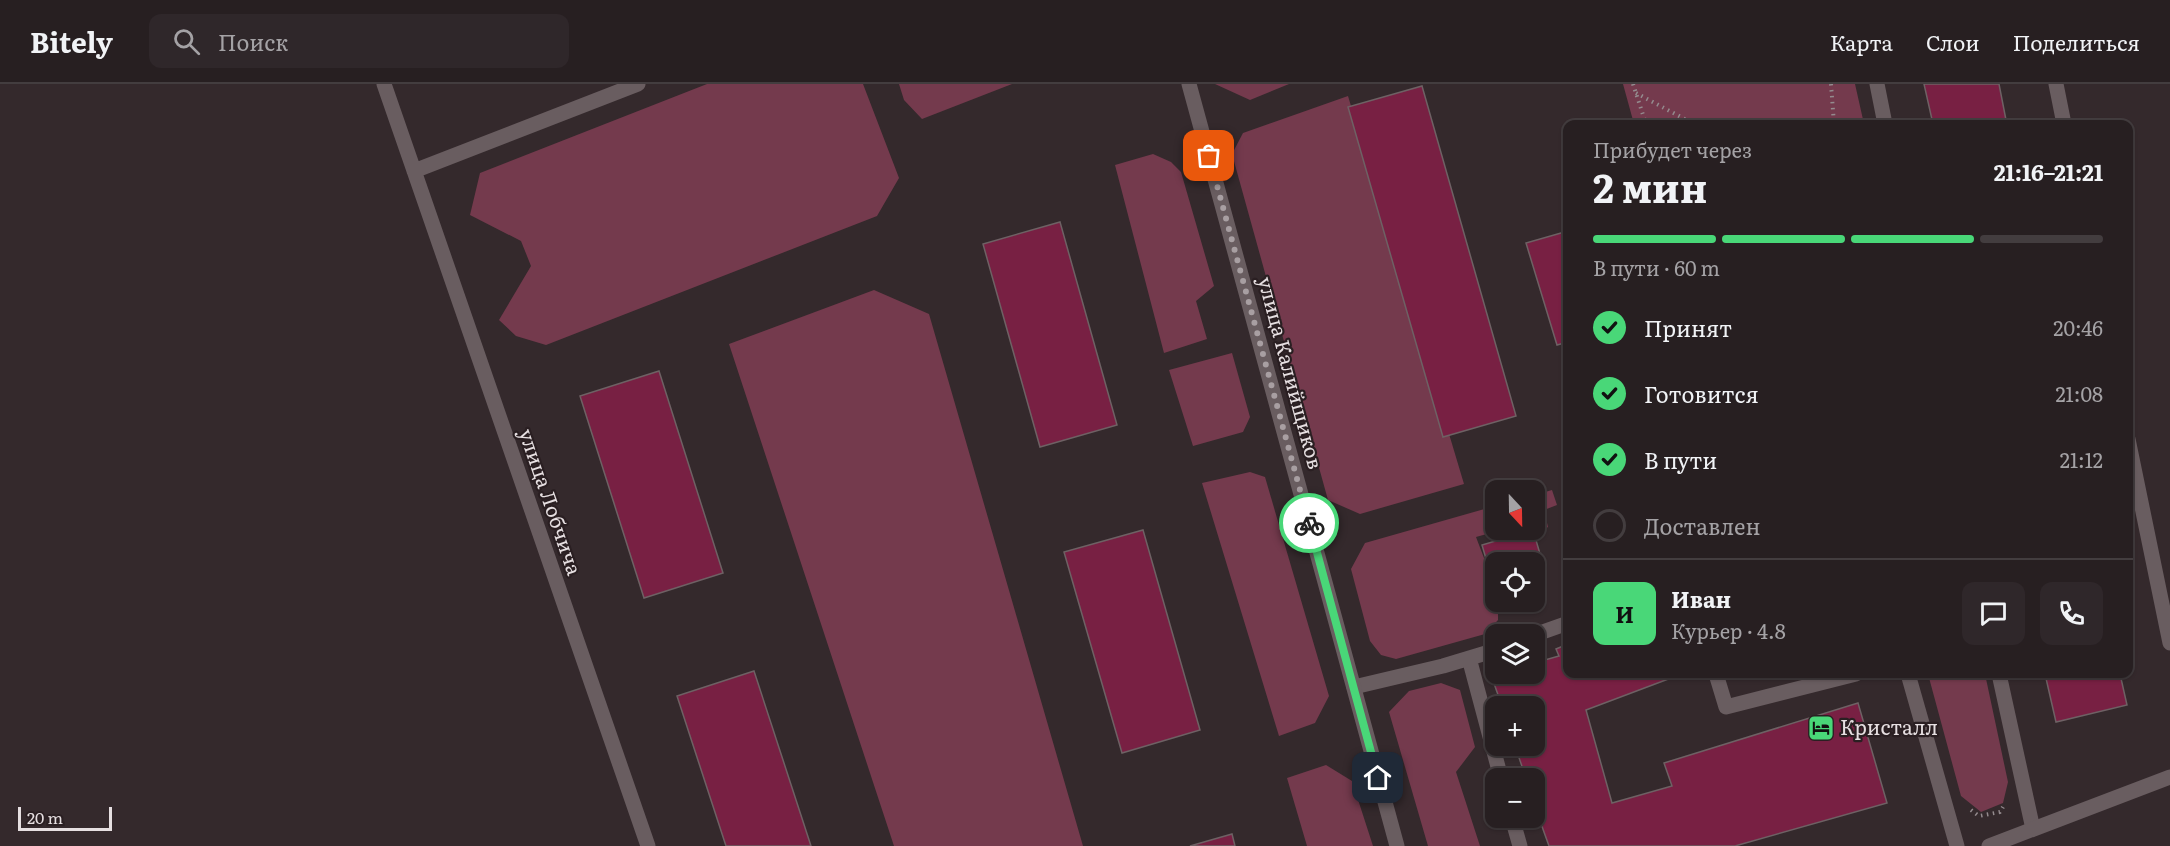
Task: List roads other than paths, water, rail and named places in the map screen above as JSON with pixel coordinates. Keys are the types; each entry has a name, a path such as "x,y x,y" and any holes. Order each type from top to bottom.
{"street":[{"name":"улица Лобчича","path":"384,84 648,846"},
{"path":"414,171 638,84"},
{"name":"улица Калийщиков","path":"1190,84 1397,846"},
{"path":"1877,84 1884,120"},
{"path":"2056,84 2063,120"},
{"path":"2133,463 2170,643"},
{"path":"1545,631 1563,625"},
{"path":"1354,687 1443,666 1485,653"},
{"path":"1469,658 1499,768"},
{"path":"1717,678 1726,707 1840,678"},
{"path":"1909,678 1957,846"},
{"path":"2000,678 2033,829"},
{"path":"1989,846 2019,841 2033,829 2170,777"},
{"path":"1515,828 1520,846"}],"place":[{"name":"Кристалл","path":"1821,728"}]}
